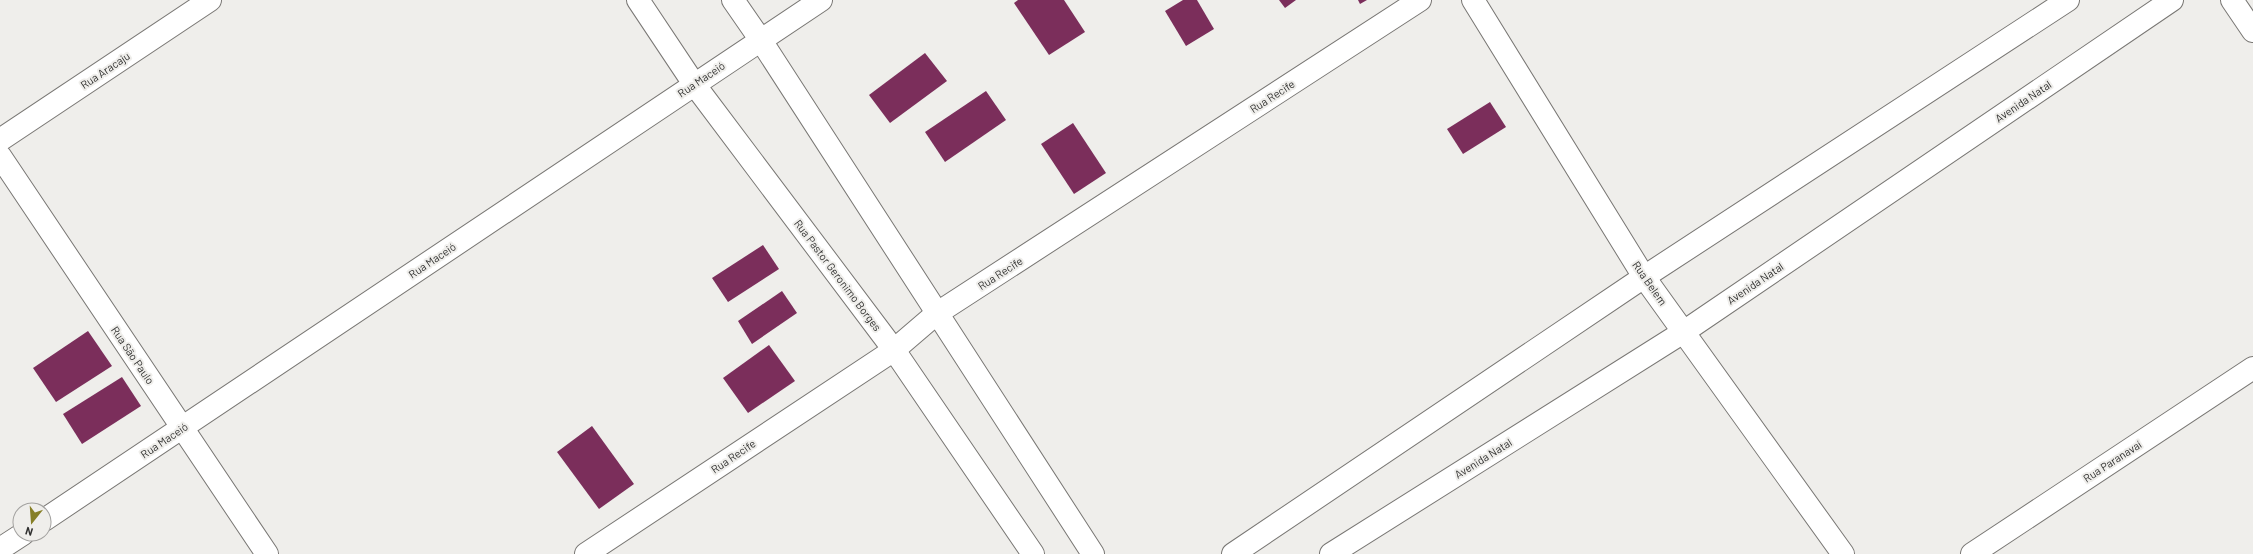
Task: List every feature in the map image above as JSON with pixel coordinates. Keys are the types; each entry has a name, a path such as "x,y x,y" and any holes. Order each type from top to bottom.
{"street":[{"name":"Rua Aracaju","path":"0,140 210,0"},
{"name":"Rua Pastor Geronimo Borges","path":"638,0 694,84 894,350 1033,554"},
{"path":"732,0 760,39 936,314 1093,554"},
{"name":"Rua Maceió","path":"52,515 760,39 821,0"},
{"name":"Rua Recife","path":"586,554 894,350 936,314 1420,0"},
{"name":"Rua Belem","path":"1473,0 1644,277 1843,554"},
{"path":"1233,554 1644,277 2068,0"},
{"name":"Avenida Natal","path":"1331,554 1684,331 2172,0"},
{"path":"2232,0 2253,32"},
{"name":"Rua São Paulo","path":"0,156 267,554"},
{"name":"Rua Paranavaí","path":"1972,554 2253,368"},
{"path":"0,549 12,541"}],"building":[{"path":"1018,0 1064,0 1085,32 1049,55 1014,3"},
{"path":"1183,0 1197,0 1214,29 1186,46 1165,11"},
{"path":"1279,0 1296,0 1285,8"},
{"path":"1358,0 1367,0 1360,4"},
{"path":"925,53 947,81 890,123 869,95"},
{"path":"986,91 1006,120 945,162 925,132"},
{"path":"1490,102 1506,127 1463,154 1447,129"},
{"path":"1073,123 1106,173 1074,194 1041,144"},
{"path":"763,245 779,269 728,302 712,278"},
{"path":"782,291 797,313 752,344 738,321"},
{"path":"88,331 112,366 56,402 33,368"},
{"path":"769,345 795,381 748,413 723,378"},
{"path":"122,377 141,406 82,444 63,414"},
{"path":"592,426 634,484 599,509 557,452"}]}
